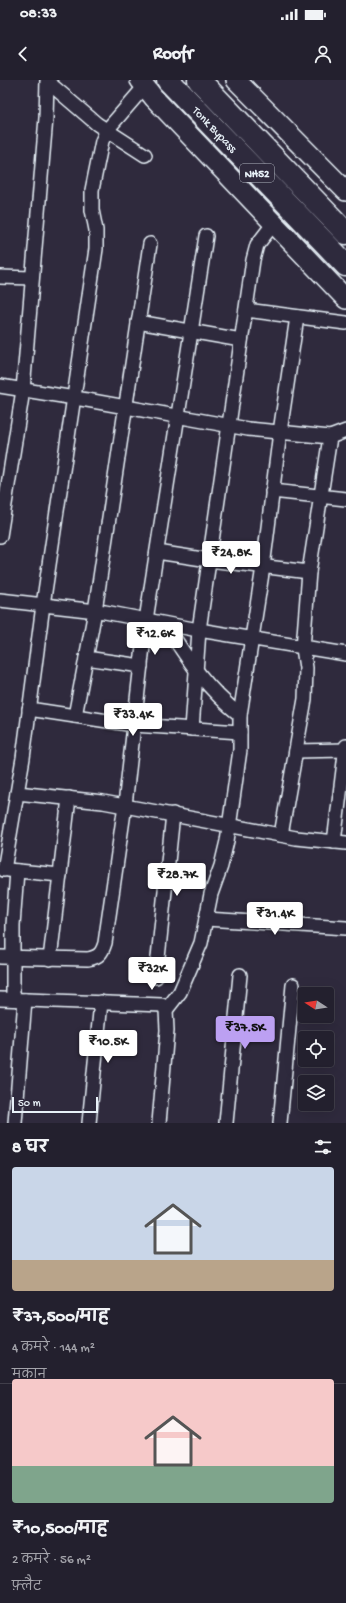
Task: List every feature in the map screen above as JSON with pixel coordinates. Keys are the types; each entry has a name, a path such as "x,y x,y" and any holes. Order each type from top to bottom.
{"highway":[{"name":"Tonk Bypass","path":"168,80 346,265"},
{"name":"NH52","path":"199,80 346,233"}],"street":[{"path":"236,80 346,190"},
{"path":"48,81 107,130 145,155"},
{"path":"0,536 6,453 23,390 48,81"},
{"path":"15,1123 13,999 7,957 13,925 7,870 43,605 96,249 92,190 102,141 107,130 142,83 346,299"},
{"path":"192,729 199,630 241,340 257,245 274,223"},
{"path":"7,957 88,959 97,957 103,951 106,943 125,805 146,620 206,236"},
{"path":"75,716 95,611 150,244"},
{"path":"0,277 32,278"},
{"path":"246,310 346,323"},
{"path":"166,1010 180,992 191,970 201,943 211,894 222,866 230,825 240,750 240,715 263,567 280,432 297,317"},
{"path":"138,322 241,340"},
{"path":"0,386 229,426 330,438 346,431"},
{"path":"281,835 305,699 306,668 303,648 309,572 330,438"},
{"path":"272,491 346,499"},
{"path":"157,552 309,572"},
{"path":"0,600 95,611 303,648 346,654"},
{"path":"165,624 195,671 218,698 240,715"},
{"path":"86,658 141,666"},
{"path":"29,709 134,725 240,732"},
{"path":"17,793 125,805 296,838 340,842 346,746"},
{"path":"296,751 346,750"},
{"path":"50,959 69,798"},
{"path":"156,977 172,814"},
{"path":"7,870 60,875"},
{"path":"206,919 346,928"},
{"path":"226,1123 240,975"},
{"path":"280,1123 293,985"},
{"path":"13,999 162,1005 166,1010 167,1030 159,1123"},
{"path":"90,1123 101,1002"}]}
